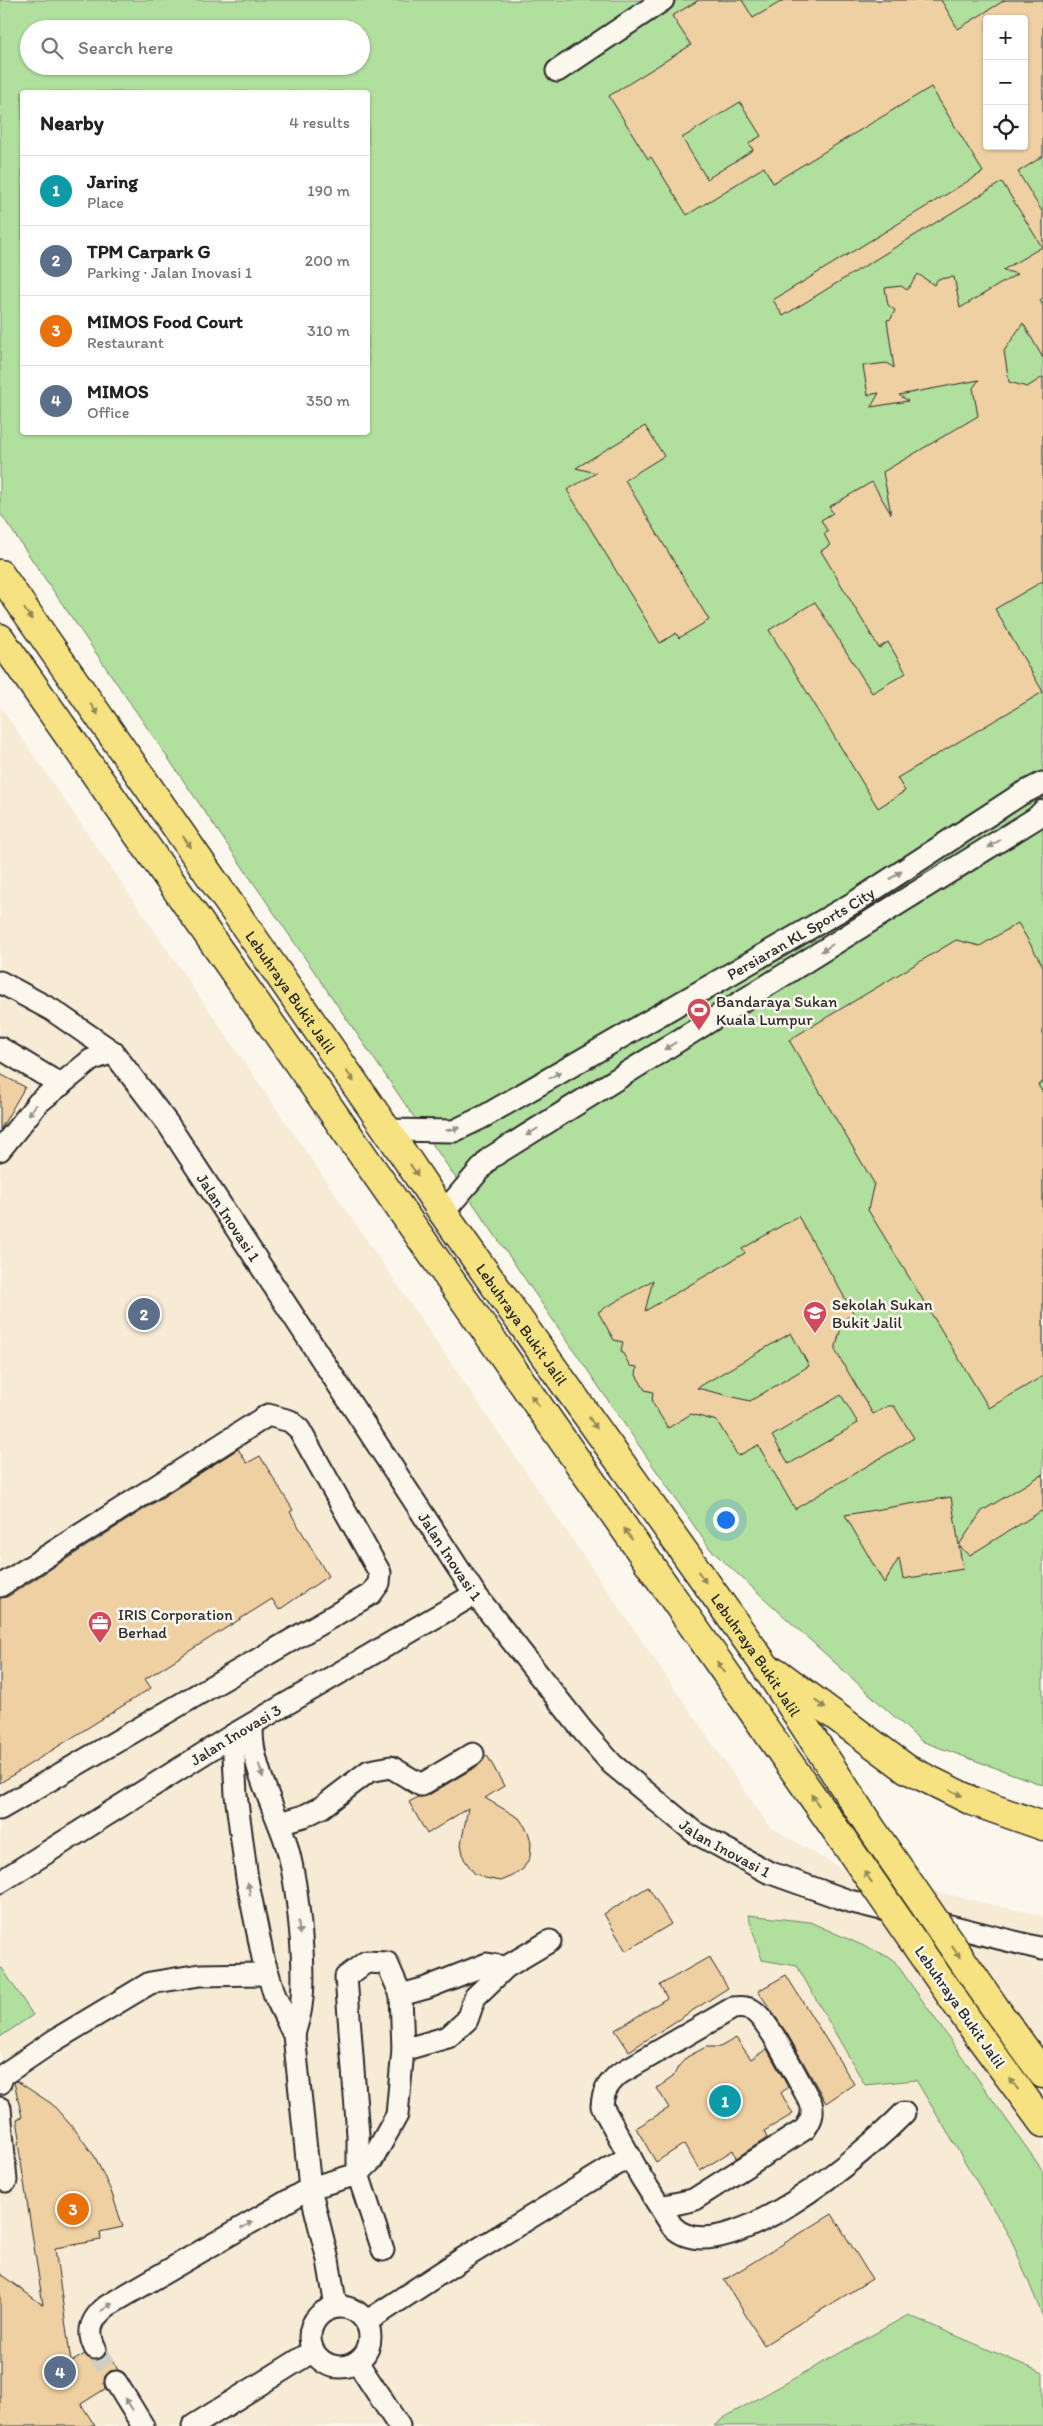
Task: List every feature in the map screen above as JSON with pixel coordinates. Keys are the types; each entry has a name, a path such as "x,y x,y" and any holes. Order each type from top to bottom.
{"highway":[{"name":"Lebuhraya Bukit Jalil","path":"0,574 388,1130 443,1213 766,1666 869,1825 1043,2074"},
{"name":"Lebuhraya Bukit Jalil","path":"0,638 976,2032 1043,2123"},
{"path":"766,1666 785,1677 907,1769 972,1801 1043,1826"}],"street":[{"path":"557,71 663,0"},
{"name":"Persiaran KL Sports City","path":"388,1130 454,1130 483,1117 855,902 1021,794 1043,783"},
{"path":"1021,794 1041,820"},
{"name":"Persiaran KL Sports City","path":"443,1213 490,1158 711,1020 1041,820"},
{"name":"Jalan Inovasi 1","path":"0,982 52,1010 113,1052 168,1124 475,1594 584,1732 612,1764 694,1832 768,1872 849,1901 1043,1949"},
{"path":"695,994 711,1020"},
{"path":"0,1048 61,1085"},
{"path":"0,1150 38,1103 91,1060 113,1052"},
{"path":"0,1586 268,1415 290,1421 299,1429 380,1573 379,1583 371,1594 0,1809"},
{"name":"Jalan Inovasi 3","path":"0,1882 233,1735 475,1594"},
{"path":"253,1724 252,1732 259,1764 292,1867 300,1931 302,2005 294,2035"},
{"path":"233,1735 241,1840 254,1917 275,1996 294,2035 310,2188 328,2260 336,2307"},
{"path":"279,1823 304,1816 322,1807 369,1771 391,1767 421,1785 473,1754"},
{"path":"403,2050 448,2037 467,2020 475,1998 506,1968 550,1941"},
{"path":"96,2348 91,2340 90,2330 98,2314 107,2306 310,2188 358,2174 372,2160 398,2115 403,2050 401,1994 387,1963 366,1962 346,1977 358,2136 358,2174 384,2250"},
{"path":"401,1994 426,1988 487,1964 506,1968"},
{"path":"0,2083 3,2075 55,2040 150,1983 200,1975 268,1974"},
{"path":"659,2215 693,2200 805,2129 811,2120 813,2111 811,2103 767,2026 754,2011 744,2007 733,2008 721,2013 619,2074 608,2084 603,2094 602,2106 630,2156 659,2215 679,2233 688,2237 706,2238 729,2235 762,2220 806,2194 849,2164 904,2113"},
{"path":"0,2108 6,2181"},
{"path":"366,2322 459,2261 630,2156"},
{"path":"336,2307 353,2310 366,2322 369,2329 369,2344 366,2351 357,2362 343,2367 328,2365 317,2357 313,2351 309,2332 312,2323 326,2310 336,2307"},
{"path":"193,2426 313,2351"},
{"path":"357,2362 399,2426"},
{"path":"116,2382 143,2426"}],"shaded area":[{"path":"0,706 769,1826 845,1871 1043,1916 1043,2426 0,2426"}],"green space":[{"name":"Bandaraya Sukan Kuala Lumpur","path":"0,0 1043,0 1043,1785 921,1741 710,1549 0,513"},
{"path":"748,1915 810,1922 893,1959 1043,2171 1043,2317 1011,2239 916,2080 865,2085 797,1966 762,1960"},
{"path":"2,1968 33,2015 0,2037 0,1969"},
{"path":"908,2315 1043,2373 1043,2426 714,2426 725,2417"}],"building":[{"path":"699,0 742,0 753,18 784,0 941,0 958,29 1005,0 1043,0 1043,156 1018,172 1043,213 1043,298 1040,300 1043,306 1043,358 1023,323 1004,351 1009,382 1027,387 1043,377 1043,581 995,609 1043,692 897,778 905,791 878,808 769,630 815,602 872,693 906,673 888,642 879,648 821,551 830,545 824,534 828,532 821,520 833,513 829,507 872,482 891,514 883,472 978,416 973,388 979,380 899,395 908,401 871,407 879,393 868,395 863,366 887,363 894,368 887,320 891,319 895,310 888,305 885,288 901,286 907,290 918,274 934,285 938,279 954,277 960,308 1017,274 1003,270 1042,247 1002,182 783,316 773,300 983,172 931,87 773,183 764,167 687,215 651,157 648,159 609,96 691,45 672,16","holes":["740,102 761,136 749,143 753,150 707,179 682,138"]},
{"path":"645,426 664,456 625,480 709,620 679,638 676,633 660,643 567,490 596,473 576,468"},
{"path":"1018,923 1043,966 1043,1082 1038,1085 1043,1093 1043,1376 989,1408 868,1210 874,1183 789,1040 956,940 980,946"},
{"path":"0,1074 25,1087 0,1130"},
{"path":"798,1216 854,1314 843,1320 835,1350 873,1414 888,1406 894,1406 914,1438 795,1509 758,1445 738,1456 717,1421 691,1414 668,1428 652,1402 653,1392 645,1390 636,1375 637,1367 630,1366 621,1350 623,1342 614,1340 598,1312 653,1280 645,1311 745,1253 742,1249","holes":["791,1333 809,1366 750,1401 697,1388","841,1395 858,1423 789,1464 772,1436"]},
{"name":"IRIS Corporation Berhad","path":"238,1449 247,1463 260,1456 293,1510 290,1512 328,1576 279,1610 272,1599 145,1679 151,1688 0,1783 0,1598 7,1597"},
{"path":"1043,1474 1043,1510 970,1555 959,1546 963,1569 903,1579 899,1558 884,1583 845,1515 951,1497 959,1545 982,1511"},
{"path":"487,1755 504,1786 485,1798 519,1818 528,1831 531,1843 530,1857 523,1869 501,1881 485,1878 474,1873 464,1859 461,1844 468,1808 427,1834 409,1802 418,1797 427,1796 479,1765"},
{"path":"648,1887 671,1924 626,1951 604,1914"},
{"path":"709,1957 728,1988 629,2051 615,2030 667,1998 660,1985"},
{"path":"786,1975 854,2084 826,2103 788,2035 758,1991"},
{"path":"736,2038 751,2059 767,2049 788,2087 781,2093 793,2114 764,2131 767,2138 736,2158 733,2150 700,2171 684,2144 656,2162 636,2128 669,2108 657,2088 673,2077 678,2067 687,2057 706,2047 720,2047"},
{"path":"17,2081 52,2104 76,2131 95,2157 111,2191 123,2227 100,2232 101,2240 55,2248 71,2362 85,2354 93,2360 99,2360 107,2351 118,2370 110,2371 105,2376 105,2389 81,2404 95,2426 0,2426 0,2274 43,2305 18,2143 20,2138 17,2119 22,2117 14,2082"},
{"path":"832,2214 872,2279 764,2345 724,2280"}],"tunnel":[{"path":"95,2348 116,2382"}],"place":[{"name":"Bandaraya Sukan Kuala Lumpur","path":"699,1031"},
{"name":"TPM Carpark G","path":"144,1314"},
{"name":"Sekolah Sukan Bukit Jalil","path":"815,1334"},
{"name":"IRIS Corporation Berhad","path":"100,1644"},
{"name":"Jaring","path":"725,2101"},
{"name":"MIMOS Food Court","path":"73,2209"},
{"name":"MIMOS","path":"60,2372"}]}
